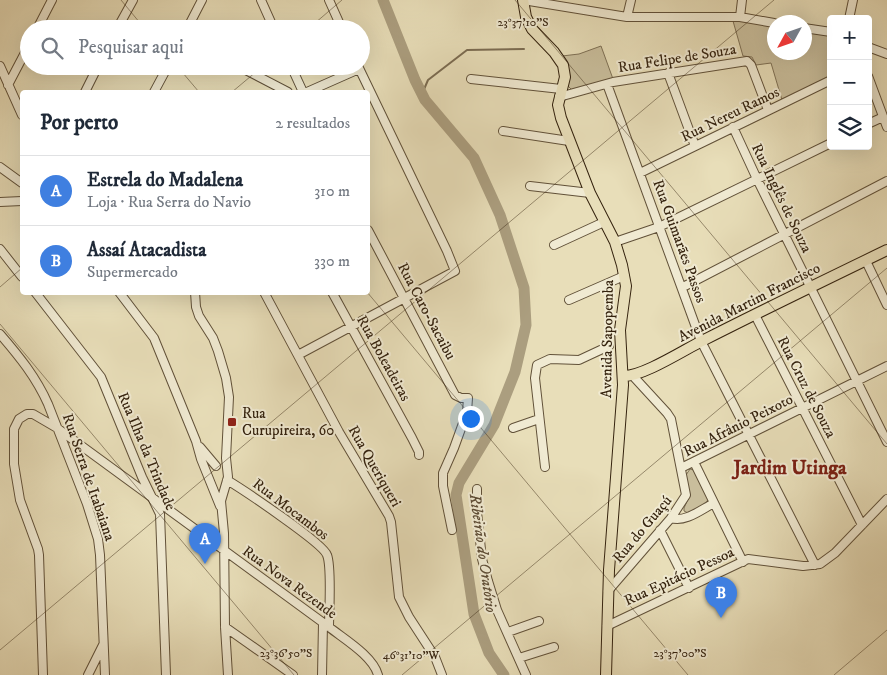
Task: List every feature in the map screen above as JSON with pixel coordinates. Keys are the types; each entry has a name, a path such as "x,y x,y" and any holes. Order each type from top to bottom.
{"main road":[{"name":"Avenida Sapopemba","path":"523,0 526,17 532,29 554,52 563,65 565,73 560,93 559,109 569,141 590,193 615,242 624,276 626,294 620,330 628,376 608,591 606,675"},
{"name":"Avenida Martim Francisco","path":"628,376 887,250"}],"street":[{"path":"42,20 52,0"},
{"path":"122,20 133,0"},
{"path":"192,20 202,0"},
{"path":"261,0 270,20"},
{"path":"329,0 338,20"},
{"path":"523,0 627,18 740,17 767,22"},
{"path":"627,18 631,0"},
{"path":"740,17 742,0"},
{"path":"850,15 853,0"},
{"path":"812,29 827,31"},
{"path":"872,48 887,54"},
{"name":"Rua Felipe de Souza","path":"560,93 747,61 768,110"},
{"path":"8,85 20,62"},
{"path":"0,66 20,111"},
{"path":"668,73 695,146"},
{"path":"86,90 94,75"},
{"path":"155,90 163,75"},
{"path":"255,75 284,90"},
{"path":"295,75 302,90"},
{"path":"311,90 344,75"},
{"path":"362,75 370,90"},
{"path":"471,79 560,93"},
{"name":"Rua Nereu Ramos","path":"640,173 827,82"},
{"name":"Rua Guimarães Passos","path":"607,84 701,341 815,565"},
{"path":"872,87 887,127"},
{"path":"298,355 455,271 370,91"},
{"path":"872,122 883,117"},
{"name":"Rua Inglês de Souza","path":"733,127 784,235 887,442"},
{"path":"503,131 569,141"},
{"path":"615,242 659,227 827,145"},
{"path":"0,167 20,182"},
{"path":"682,287 887,181"},
{"path":"530,186 590,193"},
{"path":"0,202 20,201"},
{"path":"554,245 604,222"},
{"name":"Rua Caro-Sacaibu","path":"370,234 455,394 461,398 468,398 467,412 444,468 442,479 452,530"},
{"path":"0,249 20,274"},
{"path":"866,261 887,304"},
{"path":"569,300 624,276"},
{"name":"Rua Ilha da Trindade","path":"37,295 102,377 162,522 166,675"},
{"path":"121,295 154,338 196,441 221,510"},
{"path":"127,295 127,302"},
{"path":"195,295 199,316 213,338 226,378 229,397 226,478 221,501 225,552 225,627 228,675"},
{"name":"Rua Queriqueri","path":"266,295 339,432 391,522 399,597 409,617 435,657 442,675"},
{"name":"Rua Boleadeiras","path":"334,295 412,438 419,456"},
{"name":"Rua Cruz de Souza","path":"755,315 862,525"},
{"name":"Rua Serra de Itabaiana","path":"0,334 30,370 40,386 98,539 105,675"},
{"path":"544,468 535,378 538,363 550,360 579,360 609,346"},
{"name":"Rua Afrânio Peixoto","path":"681,468 887,366"},
{"name":"Rua do Guaçú","path":"608,591 671,518 686,495 669,416 628,376"},
{"name":"Rua Nova Rezende","path":"43,675 39,555 19,495 14,464 14,430 19,419 27,414 33,414 57,428 154,501 326,625 366,656 373,664 378,675"},
{"path":"513,428 539,420"},
{"path":"196,441 205,454 217,465 224,467 226,478"},
{"path":"209,480 209,470 217,465 226,444"},
{"path":"694,462 743,562"},
{"path":"209,480 218,486 226,478"},
{"name":"Rua Mocambos","path":"226,478 325,551 329,562 326,625"},
{"path":"477,489 476,512 482,558 494,602 526,675"},
{"path":"815,565 830,558 887,499"},
{"path":"671,518 677,520 684,518 714,503"},
{"path":"660,530 689,588"},
{"name":"Rua Epitácio Pessoa","path":"607,626 748,559 803,566 815,565"},
{"path":"508,632 539,621"},
{"path":"322,675 326,625"},
{"path":"225,627 293,675"},
{"path":"88,675 104,644"},
{"path":"520,661 554,647"}],"shaded area":[{"path":"733,21 767,25 767,60 812,60 812,33 827,35 827,78 782,100 771,63 756,65 752,57 743,56"},
{"path":"601,46 613,79 572,90 568,86 562,56 579,54"},
{"path":"690,469 694,470 708,499 706,504 688,513 684,511 684,508 689,497 686,475"}],"waterway":[{"name":"Ribeirão do Oratório","path":"383,0 425,100 474,158 500,215 524,288 526,325 515,372 494,425 459,483 456,495 474,614 489,653 504,675"},
{"path":"422,94 428,80 467,50 524,49"}],"place":[{"name":"Rua Curupireira, 60","path":"232,422"},
{"name":"Estrela do Madalena","path":"205,564"},
{"name":"Assaí Atacadista","path":"721,618"}],"district":[{"name":"Jardim Utinga","path":"790,467"}]}
